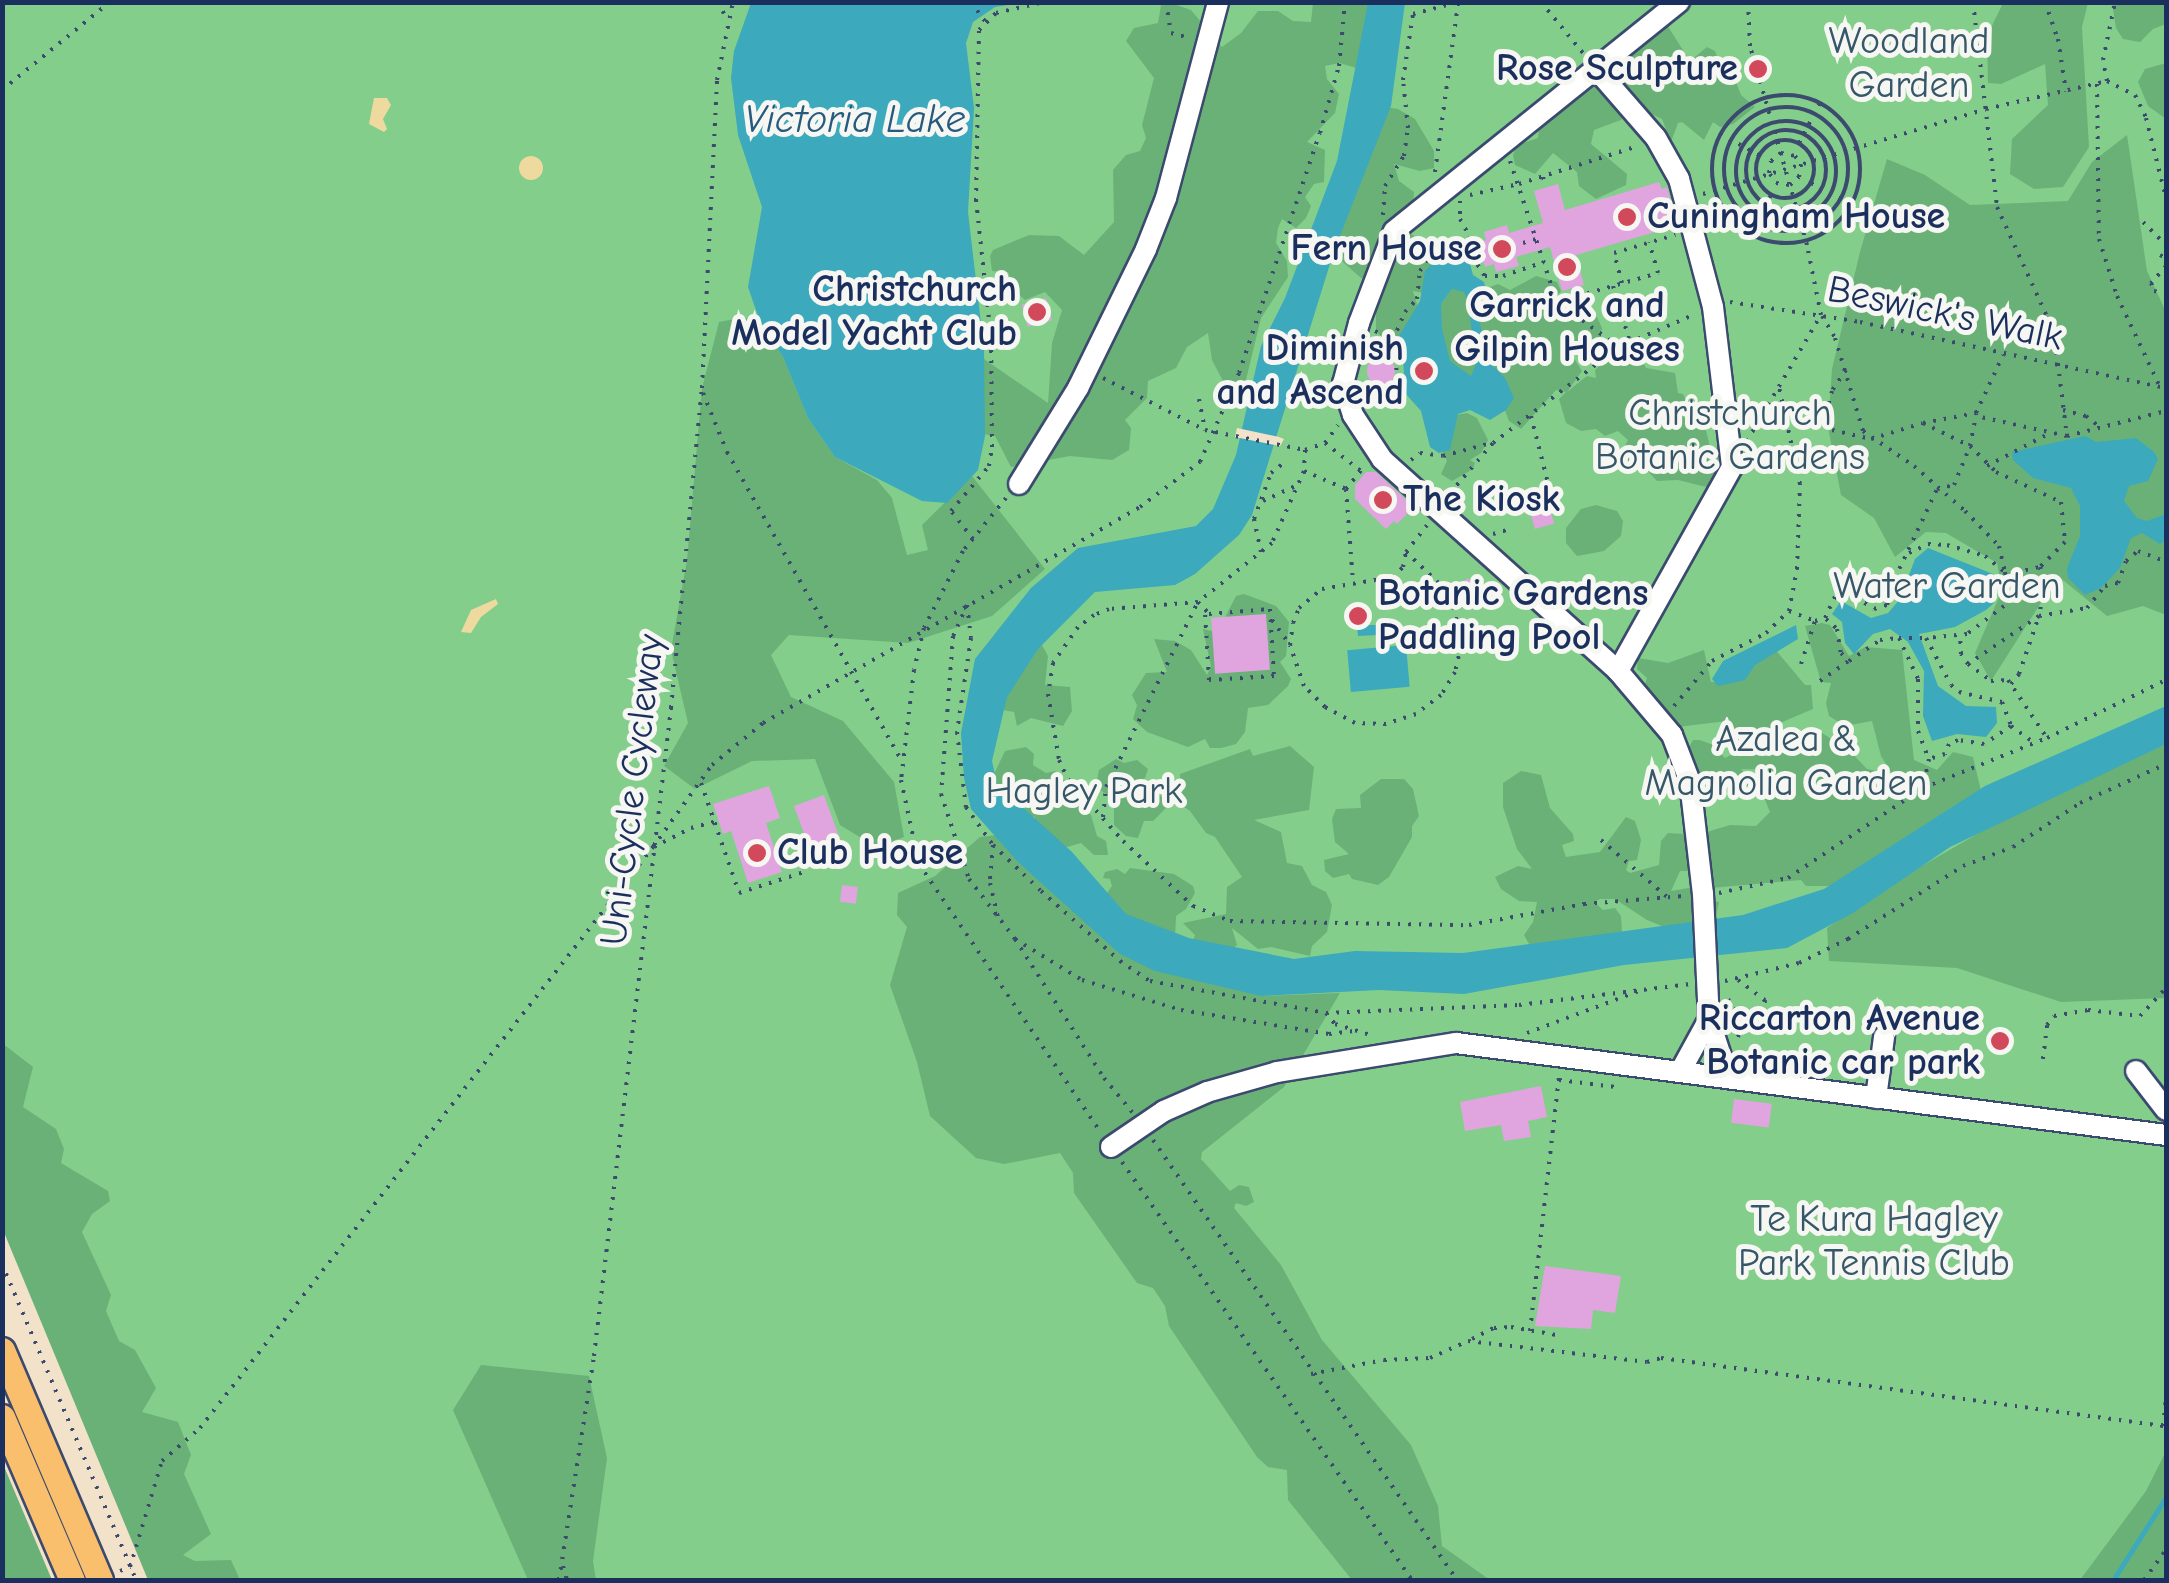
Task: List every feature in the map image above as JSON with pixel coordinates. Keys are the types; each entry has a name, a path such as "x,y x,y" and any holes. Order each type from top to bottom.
{"main road":[{"path":"2,1350 110,1576"},
{"path":"2,1417 72,1580"}],"lane":[{"path":"1019,484 1078,388 1146,249 1170,182 1218,2"},
{"path":"1679,2 1394,231 1359,323 1343,384 1349,407 1382,459 1618,671 1662,719 1680,751 1690,782 1703,894 1709,1019 1728,1078"},
{"path":"1596,69 1670,160 1686,199 1709,309 1732,467 1618,671"},
{"path":"1680,1072 1709,1019"},
{"path":"1876,1098 1884,1037"},
{"path":"1111,1147 1143,1125 1207,1092 1277,1072 1456,1042 2166,1134"},
{"path":"2136,1071 2166,1110"}],"path":[{"path":"2,90 110,2"},
{"path":"718,2 728,20"},
{"name":"Uni-Cycle Cycleway","path":"567,1580 562,1561 594,1356 702,388 717,80 733,2"},
{"path":"971,2 985,21"},
{"path":"972,538 952,512 988,466 992,447 991,338 976,201 977,48 985,21 996,13 1044,2"},
{"path":"1166,2 1171,33 1208,42"},
{"path":"110,1576 130,1567 162,1461 200,1428 653,847 700,781 736,741 924,628 1174,486 1200,462 1216,430 1320,133 1339,66 1345,2"},
{"path":"1541,2 1596,69"},
{"path":"1748,2 1750,46 1803,229 1821,315 1846,370 1863,431 1914,466 1999,546 2009,598 2004,606 1960,636 1880,640 1820,681"},
{"path":"1972,2 1996,207 2054,332 2067,436"},
{"path":"2045,2 2066,92"},
{"path":"2107,81 2104,60 2114,2"},
{"path":"1394,231 1382,217 1385,186 1404,156 1408,128 1404,80 1413,14 1458,3 1431,202 1519,184 1648,143"},
{"path":"1694,196 1986,109 2107,81 2135,96 2146,118 2166,197"},
{"path":"2097,84 2099,239 2116,296 2163,387"},
{"path":"1798,96 1820,103 1839,117 1857,148 1860,177 1851,204 1832,228 1806,241 1777,244 1750,235 1727,216 1714,190 1712,161 1720,134 1738,111 1764,98 1798,96"},
{"path":"1799,143 1820,103"},
{"path":"1793,106 1815,113 1834,130 1845,151 1848,168 1841,199 1818,222 1803,229 1772,230 1756,224 1733,202 1726,187 1724,162 1731,140 1747,120 1768,109 1793,106"},
{"path":"1792,120 1808,126 1825,139 1834,155 1836,170 1831,194 1812,214 1800,220 1775,220 1761,214 1736,184 1742,146 1755,131 1772,123 1792,120"},
{"path":"1774,131 1804,134 1824,158 1822,189 1807,204 1796,208 1766,205 1746,181 1751,150 1774,131"},
{"path":"1720,134 1759,155"},
{"path":"1777,140 1799,143 1813,161 1811,183 1794,197 1771,195 1757,178 1759,155 1777,140"},
{"path":"1506,150 1557,302 1619,347"},
{"path":"1781,153 1795,156 1801,164 1800,177 1790,185 1779,184 1769,174 1770,161 1781,153"},
{"path":"1542,177 1546,187"},
{"path":"1811,183 1851,204"},
{"path":"1459,189 1460,219 1470,237 1466,247"},
{"path":"1750,235 1771,195"},
{"path":"2143,222 2166,246"},
{"path":"1622,284 1614,253 1684,232"},
{"path":"1522,243 1536,239"},
{"path":"1557,302 1658,273 1649,242"},
{"path":"1466,247 1485,276 1503,276 1544,262"},
{"path":"1094,374 1205,430 1227,431 1305,450 1325,443 1338,426 1343,384 1374,396 1399,391 1393,340 1416,299 1420,271 1427,260 1446,249 1466,247"},
{"path":"2160,255 2166,258"},
{"path":"2166,266 2152,283 2154,292 2166,293"},
{"path":"1613,286 1630,341"},
{"name":"Beswick's Walk","path":"1709,309 1732,302 1821,315 2163,387"},
{"path":"1445,498 1494,443 1619,347 1709,309"},
{"path":"1732,467 1821,315"},
{"path":"1937,489 1954,485 1970,446 1976,414 2004,354"},
{"path":"1846,370 1832,391 1827,427 1843,436 1872,440 1923,423 1976,414 2067,436 2097,425 2166,410"},
{"path":"1668,712 1712,661 1766,633 1790,611 1798,557 1800,484 1779,386"},
{"path":"702,388 711,422 727,452 902,762"},
{"path":"1200,400 1205,430"},
{"path":"2063,410 2086,416 2097,425"},
{"path":"1530,414 1548,483 1546,504"},
{"path":"1923,423 1970,446 1987,466 2061,502 2065,542 2040,567 2005,574"},
{"path":"1987,466 2048,434"},
{"path":"1325,443 1361,470"},
{"path":"1398,476 1420,453 1442,456 1494,443"},
{"path":"1103,817 1106,787 1198,602 1261,552 1283,526 1304,471 1305,450"},
{"path":"1353,583 1346,489 1361,470 1382,459"},
{"path":"1261,552 1254,520 1272,473 1284,463"},
{"path":"1304,471 1346,489"},
{"path":"1019,484 972,538 924,628 914,670 902,762 919,864 1412,1580"},
{"path":"1261,501 1299,484"},
{"path":"1790,611 1815,621 1825,618 1836,594 1847,592 1874,609 1887,605 1937,489"},
{"path":"1290,645 1293,622 1309,597 1322,589 1394,577 1406,552 1432,518"},
{"path":"1906,555 1928,544 1947,545 1985,556 2005,574"},
{"path":"1968,664 2039,616 2087,608 2105,586 2118,583 2126,561 2138,551 2166,562"},
{"path":"1271,619 1290,645 1304,686 1325,707 1355,723 1401,721 1431,705 1455,672 1460,628 1445,589 1406,552"},
{"path":"2011,684 2019,674 2039,616 2044,586 2040,567"},
{"path":"1198,602 1204,612 1209,680 1274,676 1270,609 1204,612"},
{"path":"1198,602 1109,609 1094,615 1078,627 1053,663 1048,694 1060,760 1068,779 1193,906 1230,921 1469,925 1584,904 1754,889 1788,878 1923,788 2046,738 2166,680"},
{"path":"967,605 971,638 957,732 961,783 966,807 992,845 1120,961 1150,981 1186,991 1326,1013 1451,1009 1738,980 1799,964 1848,939 1963,866 2012,848 2080,803 2166,764"},
{"path":"967,605 953,636 941,794 969,879 998,920 1016,938 1082,980 1180,1010 1329,1034 1354,1032"},
{"path":"1825,618 1837,629 1841,653 1850,661"},
{"path":"1801,664 1815,621"},
{"path":"1960,636 1960,654 1968,664 1990,681 2005,678 2046,738"},
{"path":"1898,638 1918,679 1918,731 1928,758 1923,788"},
{"path":"1926,638 1951,685 1959,692 2006,705 2011,726 2034,743"},
{"path":"1984,697 1990,681"},
{"path":"1928,758 1945,754 1953,741 1984,744 2011,726"},
{"path":"700,781 739,894 804,872"},
{"path":"653,847 691,828 714,822"},
{"path":"1600,840 1667,898"},
{"path":"992,845 990,883 998,920"},
{"path":"1016,938 1104,1078 1143,1125 1310,1374 1457,1580"},
{"path":"1738,980 1765,1000 1764,1021"},
{"path":"1515,1038 1648,987"},
{"path":"2043,1059 2047,1025 2054,1016 2088,1010 2133,1018 2148,1010 2166,988"},
{"path":"1530,1330 1562,1056"},
{"path":"1558,1080 1616,1086"},
{"path":"2,1264 136,1580"},
{"path":"1310,1374 1384,1360 1430,1358 1494,1328 1562,1336"},
{"path":"1468,1341 1647,1362 1660,1358 2163,1426 2166,1398"},
{"path":"2144,1580 2166,1550"},
{"path":"559,1580 562,1561"}],"green space":[{"path":"1396,2 1364,70 1339,63 1325,66 1327,79 1339,94 1335,113 1307,142 1325,150 1324,182 1314,184 1305,197 1311,206 1296,228 1282,219 1278,228 1276,243 1287,261 1288,277 1261,318 1244,388 1225,385 1212,360 1208,333 1187,347 1176,368 1148,381 1147,398 1125,420 1131,428 1129,450 1112,460 1070,456 1011,467 995,436 959,430 984,359 1048,403 1052,343 1062,310 1045,292 1025,300 1016,292 1008,272 992,271 990,256 993,250 1029,235 1059,236 1084,255 1114,222 1113,170 1126,155 1140,151 1146,138 1142,125 1154,78 1126,41 1134,28 1158,23 1161,5 1171,3 1191,10 1222,47 1241,33 1258,11 1278,11 1293,21 1311,22 1313,3"},
{"name":"Hagley Park","path":"2,3 2166,3 2166,1580 150,1580 3,1226"},
{"path":"2003,3 2088,3 2082,27 2089,147 2063,187 2034,189 2010,174 2012,139 2048,105 2045,64 2001,84 1988,83 1987,36"},
{"path":"2112,3 2166,3 2166,24 2153,29 2140,42 2123,39 2116,28"},
{"path":"1646,18 1667,25 1690,61 1707,47 1715,51 1720,65 1728,62 1741,95 1755,107 1733,124 1720,127 1713,122 1704,140 1682,122 1678,123 1671,142 1662,119 1629,103 1619,91 1614,70 1616,40"},
{"path":"2166,63 2166,119 2148,106 2138,82 2145,69"},
{"path":"1590,77 1629,109 1621,120 1594,130 1591,144 1627,174 1626,185 1596,199 1579,186 1577,172 1553,153 1535,174 1515,165 1513,155 1517,145 1538,138 1540,119"},
{"path":"1379,106 1398,109 1415,119 1434,151 1434,168 1420,171 1394,164 1399,181 1414,192 1411,234 1451,256 1424,293 1413,291 1419,311 1405,341 1384,340 1376,331 1376,304 1387,279 1361,278 1336,256 1339,227"},
{"path":"2127,135 2147,271 2166,312 2166,615 2143,606 2107,616 2058,576 1991,681 1975,653 2002,590 1997,563 1946,533 1926,532 1895,557 1874,518 1841,495 1828,427 1832,369 1860,252 1887,159 1925,175 1970,205 2068,201 2092,162"},
{"path":"1536,276 1557,282 1561,291 1551,302 1553,308 1586,312 1597,317 1602,328 1600,343 1588,352 1578,353 1560,336 1582,371 1567,392 1587,376 1596,378 1595,370 1605,361 1608,349 1628,348 1640,356 1646,368 1675,373 1678,393 1683,394 1688,405 1684,417 1689,429 1705,426 1710,447 1721,448 1730,464 1718,490 1678,480 1657,481 1645,468 1624,466 1621,453 1628,440 1618,431 1605,436 1596,429 1581,431 1566,423 1559,399 1566,392 1556,390 1521,429 1509,421 1504,408 1474,370 1471,377 1449,367 1438,319 1441,304 1452,289 1477,292 1498,284 1510,290"},
{"path":"759,319 783,357 808,418 835,457 877,480 892,498 907,555 928,550 922,525 972,476 1045,569 992,616 908,643 789,635 771,655 791,697 843,721 894,782 904,837 876,847 840,825 815,759 752,761 695,789 664,766 688,723 671,650 687,560 702,388 719,322"},
{"path":"1467,413 1477,418 1488,440 1481,453 1470,460 1475,463 1473,469 1452,481 1441,474 1447,461 1441,449 1450,416"},
{"path":"1596,505 1617,511 1623,521 1621,536 1604,551 1577,556 1566,543 1566,528 1581,509"},
{"path":"1244,594 1276,606 1289,622 1286,656 1280,662 1291,679 1288,686 1268,705 1248,708 1245,732 1236,744 1210,748 1205,739 1188,747 1147,732 1133,719 1137,705 1132,695 1146,673 1167,672 1154,639 1175,641 1191,650 1207,675 1211,666 1203,629 1212,631 1222,623 1236,596"},
{"name":"Azalea & Magnolia Garden","path":"1830,625 1849,656 1865,647 1902,650 1914,760 1937,770 1953,752 1973,757 1982,795 1845,886 1806,886 1801,880 1711,888 1700,834 1730,825 1756,826 1770,812 1763,795 1774,770 1741,769 1751,782 1738,794 1701,789 1686,753 1693,740 1700,740 1713,745 1725,758 1733,754 1732,727 1727,721 1677,727 1641,699 1647,678 1637,669 1638,658 1668,663 1704,650 1711,682 1729,682 1769,642 1805,685 1811,685 1813,709 1780,723 1779,734 1822,733 1850,751 1867,769 1892,774 1881,756 1872,721 1845,726 1829,716 1826,703 1831,683 1821,682 1805,626"},
{"path":"1042,645 1048,656 1045,685 1070,687 1072,711 1063,726 1031,718 1017,726 1014,712 997,709 983,690"},
{"path":"2166,744 2166,998 2061,1002 1957,968 1829,961 1827,928 1889,885 2024,807"},
{"path":"1290,746 1314,767 1309,810 1254,820 1281,832 1287,863 1302,866 1312,885 1326,892 1332,905 1327,932 1312,946 1310,956 1271,947 1258,949 1232,928 1237,945 1230,951 1192,944 1195,935 1183,923 1226,914 1227,887 1242,877 1215,837 1206,833 1180,804 1180,774 1250,749 1253,756"},
{"path":"1026,747 1034,754 1033,765 1046,773 1055,771 1069,785 1075,803 1091,815 1097,836 1106,841 1108,855 1094,855 1081,843 1053,851 1035,826 1035,817 1017,814 983,780 995,772 1005,751"},
{"path":"1116,759 1124,763 1137,760 1148,769 1145,778 1131,786 1132,801 1159,794 1169,805 1153,821 1144,821 1138,838 1126,836 1114,825 1114,801 1096,786 1099,770"},
{"path":"1521,771 1541,775 1550,808 1573,834 1574,841 1562,845 1566,857 1600,852 1626,817 1635,821 1641,840 1637,860 1629,861 1626,870 1630,873 1659,865 1661,841 1668,833 1684,834 1695,844 1694,871 1680,871 1671,891 1694,887 1700,900 1719,902 1715,922 1672,930 1647,920 1615,899 1600,899 1594,902 1603,910 1615,908 1621,916 1622,932 1542,947 1529,944 1524,935 1533,922 1537,902 1519,901 1501,889 1495,877 1518,866 1532,869 1517,849 1503,807 1503,783"},
{"path":"1381,779 1404,779 1413,789 1419,816 1412,826 1412,837 1389,877 1378,885 1352,879 1349,874 1333,878 1325,871 1324,860 1349,854 1335,842 1332,819 1336,809 1361,808 1360,795"},
{"path":"1005,834 1019,863 1060,898 1261,996 1340,993 1284,1087 1202,1152 1201,1159 1230,1191 1239,1185 1249,1187 1254,1202 1246,1206 1236,1203 1234,1208 1281,1265 1322,1340 1411,1445 1438,1506 1442,1546 1490,1580 1352,1580 1288,1500 1287,1470 1268,1467 1257,1457 1169,1326 1165,1306 1153,1288 1137,1283 1074,1193 1073,1173 1060,1153 1004,1164 976,1158 930,1116 917,1062 890,985 907,927 897,915 898,893 935,876 980,837"},
{"path":"1130,868 1174,874 1193,886 1195,893 1186,909 1176,916 1175,938 1100,903 1112,886 1110,879 1103,878 1105,872 1117,869 1125,874"},
{"path":"2,1043 33,1067 23,1107 56,1129 64,1149 61,1163 108,1191 110,1201 92,1214 82,1232 111,1295 106,1311 119,1341 135,1350 156,1388 142,1412 178,1422 191,1455 184,1474 211,1534 183,1555 195,1561 231,1560 240,1580 148,1580 3,1230"},
{"path":"481,1365 589,1376 607,1458 593,1561 596,1580 528,1580 453,1410"},
{"path":"2166,1451 2166,1580 2080,1580 2146,1491"},
{"path":"3,1464 52,1580 3,1580"}],"sand":[{"path":"374,98 387,98 391,105 383,119 387,129 384,132 369,124"},
{"path":"531,156 543,168 531,180 519,168"},
{"path":"496,599 498,604 481,617 471,633 461,632 471,610"}],"water":[{"name":"Victoria Lake","path":"751,3 1019,3 995,7 973,22 966,43 974,108 968,212 984,349 985,436 978,470 947,503 922,501 835,457 808,418 783,357 759,319 748,287 762,207 738,135 731,78 734,51"},
{"path":"1368,3 1405,3 1391,106 1334,251 1252,515 1239,535 1195,574 1175,585 1095,592 1038,649 1007,697 992,761 997,784 1072,852 1126,914 1189,938 1294,959 1355,951 1463,953 1743,915 1824,889 1985,786 2166,706 2166,744 1950,847 1853,913 1787,948 1624,965 1464,994 1379,990 1261,996 1155,971 1120,954 1019,863 971,809 964,778 961,733 975,659 1031,588 1078,548 1196,526 1213,509 1236,455 1261,346 1285,298 1337,161"},
{"path":"1460,249 1467,252 1473,275 1484,282 1486,291 1478,315 1489,362 1505,378 1514,398 1506,410 1490,420 1470,410 1458,414 1450,450 1439,453 1430,447 1421,411 1405,393 1403,357 1396,341 1420,301 1425,271 1440,255","holes":["1452,289 1464,292 1476,364 1471,376 1450,361 1442,329 1441,304"]},
{"path":"2085,436 2096,442 2136,438 2154,452 2158,459 2148,481 2129,486 2124,501 2137,518 2147,521 2166,514 2166,540 2160,544 2142,533 2131,538 2120,568 2101,588 2085,595 2068,578 2067,568 2080,536 2080,506 2071,488 2033,478 2013,460 2012,452"},
{"path":"1928,548 1998,576 1994,603 1986,610 1955,627 1919,634 1938,686 1966,706 1996,707 1997,723 1986,737 1957,734 1932,741 1923,716 1924,671 1908,642 1890,629 1873,634 1854,654 1845,643 1842,622 1832,614 1841,601 1871,618 1888,613 1900,599 1915,559"},
{"name":"Botanic Gardens Paddling Pool","path":"1365,606 1367,625 1377,625 1378,635 1358,636 1357,626 1352,626 1350,607"},
{"path":"1796,625 1798,639 1755,665 1745,680 1718,686 1712,679 1723,661"},
{"path":"1406,645 1410,687 1351,692 1347,650"}],"pier":[{"path":"1237,428 1284,439 1280,446 1235,437"}],"building":[{"path":"1659,182 1662,189 1667,187 1675,217 1670,219 1672,227 1576,255 1584,285 1562,291 1550,247 1516,257 1519,266 1496,272 1494,264 1485,267 1478,243 1486,240 1484,232 1507,225 1509,233 1543,223 1534,191 1558,184 1565,210"},
{"name":"Christchurch Model Yacht Club","path":"1046,298 1052,320 1028,327 1022,304"},
{"path":"1381,357 1391,361 1395,371 1391,381 1381,385 1371,381 1367,371 1371,361"},
{"name":"The Kiosk","path":"1366,472 1376,472 1414,507 1397,524 1394,521 1386,529 1355,499 1355,485"},
{"path":"1550,509 1554,523 1535,529 1531,515"},
{"path":"1468,578 1483,598 1472,606 1457,586"},
{"path":"1266,614 1270,670 1215,674 1211,618"},
{"name":"Club House","path":"769,786 780,818 766,823 782,872 748,883 731,831 723,834 713,804"},
{"path":"824,795 843,847 813,858 794,806"},
{"path":"842,885 858,887 856,904 840,902"},
{"path":"1541,1086 1547,1117 1528,1121 1531,1137 1504,1141 1501,1125 1465,1131 1460,1102"},
{"path":"1734,1099 1772,1104 1769,1127 1731,1123"},
{"path":"1545,1266 1621,1276 1615,1313 1593,1310 1591,1329 1535,1326"}],"waterway":[{"path":"2113,1580 2166,1497"}],"place":[{"name":"Rose Sculpture","path":"1758,69"},
{"name":"Cuningham House","path":"1627,217"},
{"name":"Fern House","path":"1502,249"},
{"name":"Garrick and Gilpin Houses","path":"1567,267"},
{"name":"Christchurch Model Yacht Club","path":"1037,312"},
{"name":"Diminish and Ascend","path":"1424,371"},
{"name":"The Kiosk","path":"1383,500"},
{"name":"Botanic Gardens Paddling Pool","path":"1358,616"},
{"name":"Club House","path":"757,853"},
{"name":"Riccarton Avenue Botanic car park","path":"2000,1041"}],"park label":[{"name":"Woodland Garden","path":"1909,64"},
{"name":"Christchurch Botanic Gardens","path":"1730,436"},
{"name":"Water Garden","path":"1947,587"},
{"name":"Te Kura Hagley Park Tennis Club","path":"1874,1242"}]}
